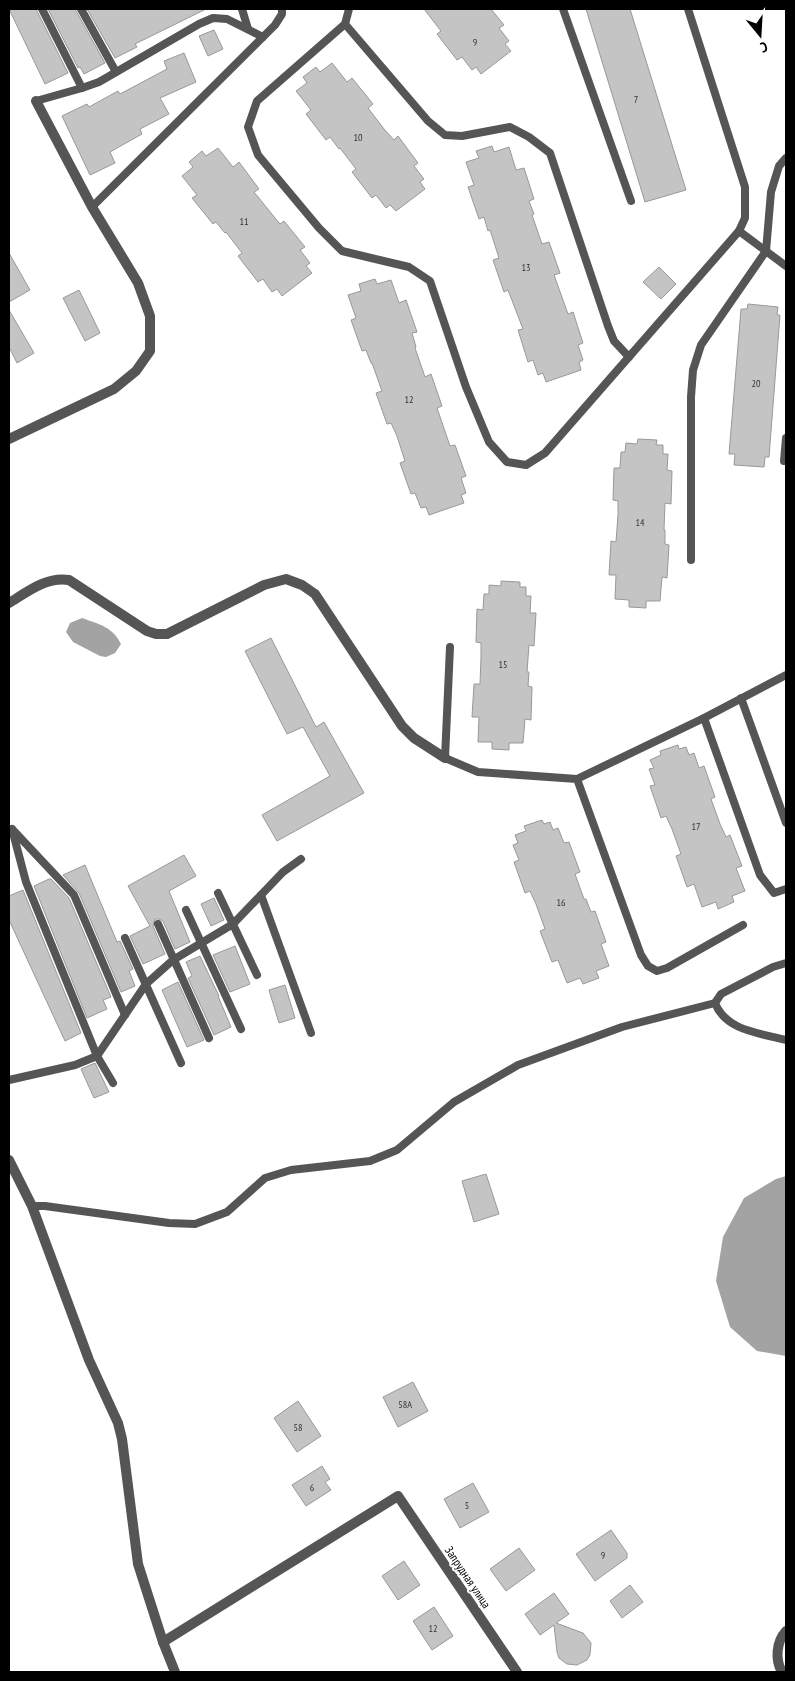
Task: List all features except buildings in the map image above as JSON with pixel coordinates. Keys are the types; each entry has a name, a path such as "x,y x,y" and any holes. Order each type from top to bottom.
{"street":[{"path":"9,439 114,389 136,372 150,352 150,316 138,283 92,207 36,102"},
{"path":"9,603 46,582 61,579 69,580 147,631 167,634 264,584 286,579 302,585 316,594 402,726 414,738 445,758"},
{"path":"9,1160 32,1206 89,1360 118,1423 122,1439 138,1564 163,1642 175,1672"},
{"name":"Запрудная улица","path":"163,1642 398,1496 517,1672"},
{"path":"782,1672 777,1663 780,1638 786,1631"}],"lane":[{"path":"42,9 82,88"},
{"path":"81,9 116,72"},
{"path":"242,9 248,29"},
{"path":"92,207 275,25 282,14 282,9"},
{"path":"349,9 345,24 258,100 248,127 258,154 319,228 342,251 409,267 430,281 466,388 488,442 507,462 526,464 545,453 738,231 745,218 745,187 688,9"},
{"path":"563,9 631,201"},
{"path":"36,102 99,82 199,24 213,18 227,19 263,37"},
{"path":"345,24 428,121 445,135 462,136 510,127 529,137 550,153 611,334 614,341 629,357"},
{"path":"691,560 691,397 693,370 701,345 766,250 771,192 779,166 786,158"},
{"path":"738,231 786,266"},
{"path":"784,461 786,438"},
{"path":"450,647 445,758 478,772 577,779 704,718 786,675"},
{"path":"741,698 786,823"},
{"path":"704,718 760,875 774,893 786,889"},
{"path":"577,779 641,955 648,966 656,970 667,968 743,925"},
{"path":"10,827 74,895 125,1015"},
{"path":"10,827 26,882 97,1056 113,1083"},
{"path":"9,1080 75,1065 97,1056 146,984 173,960 233,924 283,872 301,859"},
{"path":"218,893 257,975"},
{"path":"261,896 311,1032"},
{"path":"186,910 242,1029"},
{"path":"158,924 209,1038"},
{"path":"125,938 180,1063"},
{"path":"32,1206 45,1206 169,1223 195,1224 228,1212 265,1178 290,1170 370,1161 397,1150 454,1102 518,1066 622,1027 715,1003 721,994 786,963"},
{"path":"715,1003 718,1012 735,1026 786,1040"}],"shaded area":[{"path":"82,618 105,627 118,638 121,644 115,653 106,657 100,656 73,642 66,632 70,623"},
{"path":"786,1176 786,1356 757,1351 730,1327 716,1281 723,1237 744,1198 776,1179"}]}
